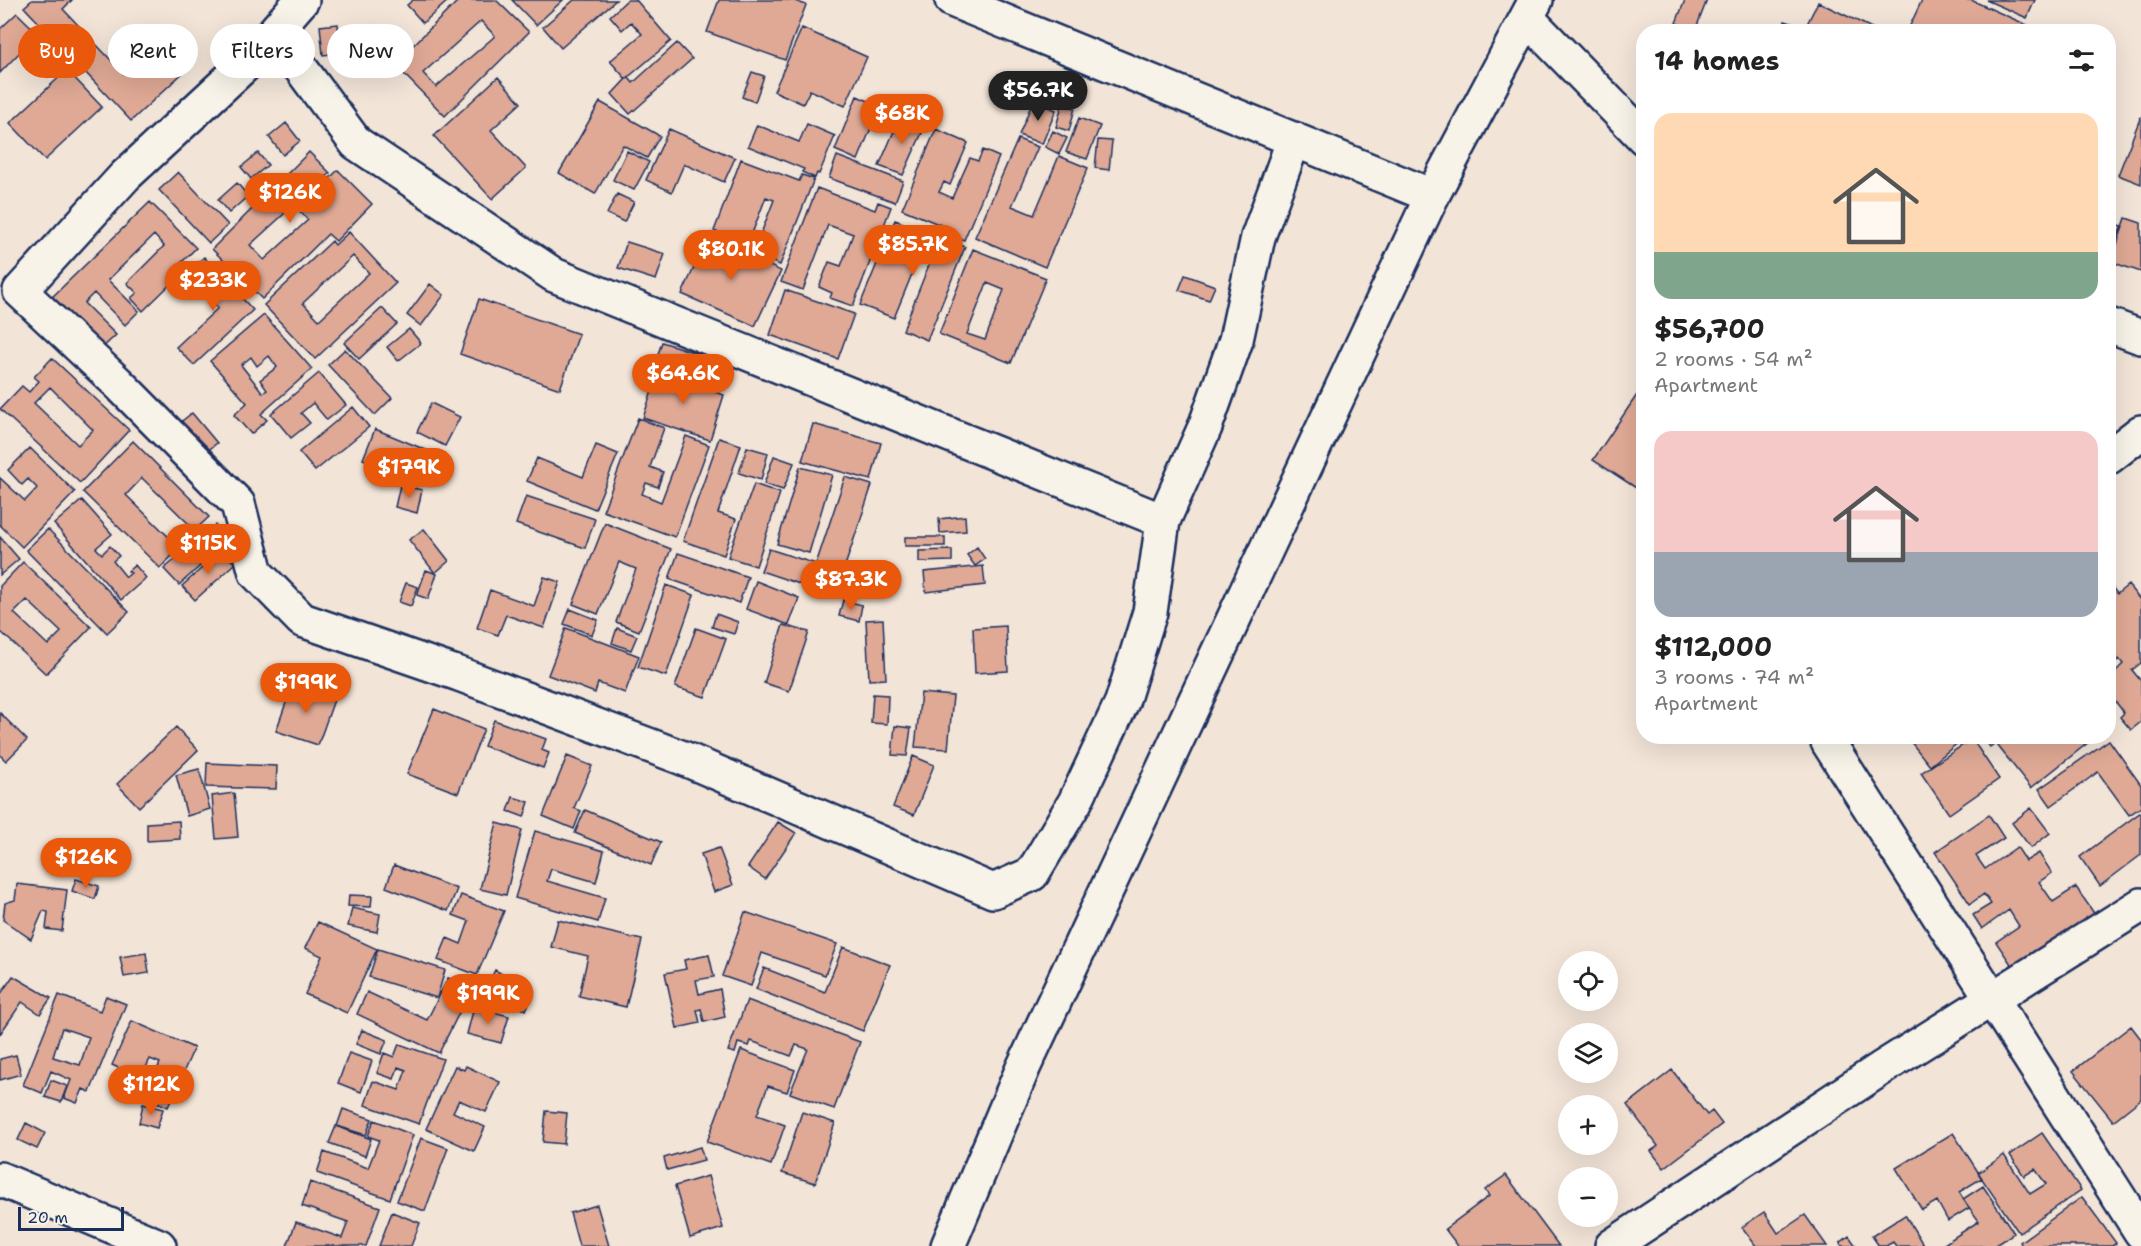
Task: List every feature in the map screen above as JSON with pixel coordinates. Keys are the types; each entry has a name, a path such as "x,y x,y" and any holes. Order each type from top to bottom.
{"main road":[{"path":"281,24 302,0"},
{"path":"952,0 1432,196"},
{"path":"948,1246 1023,1068 1432,196 1532,9 1636,129"},
{"path":"231,78 125,176 20,291 118,383 238,504 256,573 302,620 459,674 683,758 993,891 1032,874 1075,802 1122,702 1150,612 1162,521 1205,427 1236,340 1258,237 1294,140"},
{"path":"308,78 356,143 554,275 1162,521"},
{"path":"2116,328 2141,337"},
{"path":"2116,452 2141,432"},
{"path":"1829,744 2141,1232"},
{"path":"1612,1246 1882,1068 2141,905"},
{"path":"0,1179 159,1246"}],"building":[{"path":"32,0 72,0 63,9 77,24 40,24 24,7"},
{"path":"413,0 449,0 423,23 407,5"},
{"path":"459,0 496,0 529,32 445,116 408,78 414,78 414,44","holes":["481,21 495,36 436,87 423,73"]},
{"path":"512,0 563,0 536,25"},
{"path":"574,0 616,0 561,48 543,27"},
{"path":"627,0 636,0 671,41 626,79 610,61 642,34 631,22 622,30 610,16"},
{"path":"719,0 792,0 806,5 785,60 707,32"},
{"path":"1685,0 1707,0 1698,24 1676,23"},
{"path":"1922,0 1971,0 2025,24 1911,24"},
{"path":"1986,0 2035,0 2027,18"},
{"path":"1818,2 1863,24 1807,24"},
{"path":"17,13 28,24 18,24 18,54 0,73 0,29"},
{"path":"327,25 327,55 323,55 320,26"},
{"path":"802,28 867,57 845,106 810,90 803,104 774,91"},
{"path":"677,43 692,59 630,114 612,94 626,79 629,78 633,83"},
{"path":"96,44 108,57 108,78 177,78 131,121 91,78 96,78"},
{"path":"752,72 764,76 755,102 742,97"},
{"path":"498,77 521,103 491,130 526,168 492,199 434,136"},
{"path":"58,78 75,78 102,107 45,160 10,123"},
{"path":"857,96 880,106 858,160 835,150"},
{"path":"1033,101 1056,110 1042,144 1019,135"},
{"path":"600,102 660,136 647,158 623,145 595,194 559,173"},
{"path":"1062,105 1075,108 1069,131 1056,127"},
{"path":"901,115 925,126 903,175 879,166"},
{"path":"2141,116 2141,184 2118,175"},
{"path":"1079,118 1100,126 1087,159 1066,152"},
{"path":"286,123 300,141 283,155 269,137"},
{"path":"807,124 835,136 819,174 817,173 815,178 802,172 804,169 748,146 757,125 799,142"},
{"path":"669,129 735,158 724,182 684,164 672,192 646,180"},
{"path":"936,129 968,143 950,185 944,182 939,192 952,198 970,158 978,161 983,150 999,157 964,240 951,235 953,230 902,209"},
{"path":"1053,131 1067,138 1059,154 1045,147"},
{"path":"1018,139 1038,147 1012,206 1034,215 1059,156 1088,168 1045,267 975,237"},
{"path":"1098,140 1112,141 1109,170 1095,168"},
{"path":"627,151 649,162 634,190 613,180"},
{"path":"309,152 330,173 313,190 316,192 338,170 372,204 336,241 328,234 262,299 212,249","holes":["294,205 308,220 264,260 250,245"]},
{"path":"258,153 268,165 251,179 241,167"},
{"path":"837,156 903,181 895,202 829,178"},
{"path":"741,159 799,181 802,175 814,179 780,265 753,254 774,200 766,197 748,244 714,231"},
{"path":"178,172 228,225 209,243 159,190"},
{"path":"237,183 248,196 229,213 218,200"},
{"path":"817,188 875,210 878,202 891,207 853,306 830,298 832,293 819,287 829,262 841,266 853,234 828,225 803,290 781,282"},
{"path":"617,194 634,202 624,222 607,214"},
{"path":"150,202 196,248 179,265 184,271 143,311 131,298 137,293 127,283 164,246 154,235 108,280 139,311 125,325 94,293 84,303 116,335 97,353 47,302"},
{"path":"2126,218 2141,223 2141,272 2116,264 2116,247"},
{"path":"895,220 965,247 927,340 903,330 932,257 921,252 894,318 860,305"},
{"path":"2116,224 2122,226 2116,241"},
{"path":"349,232 396,283 315,359 264,305 332,241 335,245","holes":["353,256 369,273 319,320 303,303"]},
{"path":"710,233 742,247 739,252 781,271 755,326 682,294"},
{"path":"627,242 665,254 656,280 618,268"},
{"path":"973,249 1046,278 1011,363 939,334","holes":["987,283 1004,290 985,340 967,334"]},
{"path":"204,257 253,310 194,365 176,347 218,308 186,273"},
{"path":"1185,275 1215,286 1209,300 1179,290"},
{"path":"430,284 444,295 421,326 407,315"},
{"path":"785,290 854,314 838,359 770,335"},
{"path":"479,299 579,334 560,389 460,354"},
{"path":"382,308 397,324 359,359 344,343"},
{"path":"264,315 312,369 261,414 267,420 251,434 234,415 247,403 210,361","holes":["269,356 277,367 260,380 267,390 263,393 241,365 251,357 257,366"]},
{"path":"409,329 421,343 398,361 387,347"},
{"path":"662,342 699,354 694,369 657,357"},
{"path":"345,349 392,398 375,415 328,365"},
{"path":"52,358 129,430 80,483 0,409 22,386 29,392 39,381 34,377","holes":["50,387 93,430 78,445 34,403"]},
{"path":"661,364 676,369 673,378 724,395 710,440 643,418"},
{"path":"319,373 346,405 327,420 313,403 301,413 310,423 291,438 271,414"},
{"path":"1636,396 1636,488 1593,460"},
{"path":"431,403 460,417 445,446 417,432"},
{"path":"353,407 369,427 315,471 299,452"},
{"path":"192,413 217,443 198,459 173,428"},
{"path":"638,418 664,428 650,467 663,472 658,487 646,483 642,494 661,502 686,436 709,445 675,537 603,511"},
{"path":"813,424 881,443 871,480 802,461"},
{"path":"375,429 443,457 431,486 363,459"},
{"path":"719,438 741,445 718,513 736,519 724,555 683,541"},
{"path":"133,441 209,517 195,530 142,478 126,495 180,548 160,568 83,492"},
{"path":"596,445 618,454 595,509 527,481 537,458 583,477"},
{"path":"747,447 768,453 761,480 739,473"},
{"path":"30,448 75,492 22,547 0,525 0,478 25,501 37,488 28,479 22,485 8,470"},
{"path":"774,456 794,463 783,490 764,484"},
{"path":"800,467 832,475 809,553 777,544"},
{"path":"845,477 872,485 835,596 761,571 769,549 816,564"},
{"path":"754,484 780,493 756,566 728,557"},
{"path":"400,485 422,490 417,513 395,507"},
{"path":"526,496 595,519 585,548 516,524"},
{"path":"82,500 112,534 96,548 102,554 110,546 119,556 113,561 126,577 131,573 128,571 135,565 146,578 121,600 54,524"},
{"path":"965,516 966,531 940,533 939,519"},
{"path":"605,523 671,549 639,631 616,622 636,569 619,562 598,614 573,604"},
{"path":"215,525 229,540 179,585 164,569"},
{"path":"48,529 129,612 107,633 26,550"},
{"path":"424,529 449,561 435,573 409,540"},
{"path":"0,537 19,559 0,575"},
{"path":"905,537 945,537 945,546 905,546"},
{"path":"977,547 985,559 975,566 967,555"},
{"path":"222,550 235,564 195,600 182,586"},
{"path":"952,550 952,561 919,562 919,551"},
{"path":"678,553 748,577 739,603 669,579"},
{"path":"23,562 91,627 46,674 0,631 0,586","holes":["27,600 61,632 48,645 14,613"]},
{"path":"983,566 985,585 926,592 924,572"},
{"path":"426,570 437,574 428,599 417,595"},
{"path":"544,577 560,582 544,628 506,615 498,635 477,628 490,590 534,606"},
{"path":"756,581 799,598 789,625 746,609"},
{"path":"406,583 418,587 411,606 399,602"},
{"path":"666,585 694,595 666,676 638,667"},
{"path":"2128,585 2141,601 2141,663 2132,670 2141,681 2141,722 2131,730 2120,717 2124,713 2116,702 2116,671 2123,664 2119,659 2116,661 2117,594"},
{"path":"843,600 862,605 859,621 839,616"},
{"path":"570,609 598,620 592,635 564,624"},
{"path":"716,614 738,622 734,634 712,627"},
{"path":"883,619 886,679 869,680 866,620"},
{"path":"783,625 809,632 789,691 764,683"},
{"path":"1006,626 1008,671 975,673 973,628"},
{"path":"566,628 639,656 625,693 598,683 595,693 548,675"},
{"path":"617,628 637,636 631,650 612,643"},
{"path":"696,628 726,639 705,697 675,687"},
{"path":"293,683 335,697 318,745 276,731"},
{"path":"921,693 953,696 948,749 915,747"},
{"path":"873,694 888,695 887,724 871,723"},
{"path":"434,709 484,729 458,793 407,774"},
{"path":"0,713 27,740 6,761 0,755"},
{"path":"494,720 546,739 542,750 549,753 543,768 484,746"},
{"path":"895,726 911,728 907,756 892,755"},
{"path":"176,727 198,750 139,807 117,784"},
{"path":"1912,744 1956,744 1930,766"},
{"path":"1964,744 1975,744 1999,779 1949,814 1921,773"},
{"path":"2000,744 2086,744 2031,788 1998,746"},
{"path":"2103,744 2112,744 2141,785 2141,807 2129,815 2098,772 2051,806 2039,789"},
{"path":"567,756 592,766 574,808 581,811 574,829 543,816"},
{"path":"913,756 934,765 914,815 893,807"},
{"path":"207,763 277,766 276,789 206,787"},
{"path":"199,769 210,809 187,816 176,775"},
{"path":"234,793 238,837 216,839 212,796"},
{"path":"513,797 529,802 524,817 508,811"},
{"path":"2031,808 2050,833 2031,848 2012,823"},
{"path":"585,810 661,842 651,865 575,833"},
{"path":"2141,812 2141,855 2100,886 2080,857"},
{"path":"1989,815 2004,838 1976,856 1985,869 2017,847 2026,861 2039,853 2052,873 2039,882 2053,902 2076,887 2098,919 2017,973 1996,942 2019,926 2009,910 1982,929 1973,915 1991,904 1984,894 1970,904 1935,852"},
{"path":"179,821 180,839 147,841 147,823"},
{"path":"778,822 796,833 765,879 748,867"},
{"path":"497,823 522,830 506,895 480,889"},
{"path":"535,831 604,851 596,882 551,869 547,881 605,898 598,922 515,898"},
{"path":"719,848 733,885 714,892 701,854"},
{"path":"394,865 457,889 448,911 386,887"},
{"path":"76,879 99,886 95,899 72,891"},
{"path":"17,884 67,890 62,931 46,929 48,912 43,911 31,939 3,920 5,903 15,900"},
{"path":"349,895 372,896 371,907 348,906"},
{"path":"461,895 504,911 477,975 438,960 447,938 461,944 469,921 453,915"},
{"path":"352,908 380,914 377,932 348,926"},
{"path":"745,912 837,944 825,975 762,953 751,986 722,976"},
{"path":"558,920 642,940 626,1007 579,996 588,956 551,947"},
{"path":"318,922 377,949 347,1013 305,994 322,956 305,948"},
{"path":"843,947 890,965 863,1031 756,989 764,968 825,992"},
{"path":"378,949 445,970 437,998 369,977"},
{"path":"146,953 149,973 124,977 120,957"},
{"path":"709,955 714,977 696,980 699,994 720,989 725,1017 704,1022 701,1009 697,1010 700,1023 677,1028 665,973 686,969 684,960"},
{"path":"495,970 507,977 500,992 487,986"},
{"path":"13,976 51,998 40,1014 22,1002 0,1034 0,995"},
{"path":"448,978 471,989 439,1053 357,1014 367,992 427,1020"},
{"path":"510,982 534,991 526,1010 502,1001"},
{"path":"483,987 490,995 480,1004 472,996"},
{"path":"59,995 100,1011 106,996 126,1004 90,1092 83,1089 77,1103 64,1098 71,1080 51,1071 42,1093 23,1085","holes":["62,1028 89,1037 80,1065 53,1057"]},
{"path":"747,1000 860,1042 834,1109 790,1093 808,1049 796,1045 791,1056 751,1041 749,1046 738,1043 735,1053 728,1051"},
{"path":"474,1007 509,1016 501,1043 467,1034"},
{"path":"132,1021 194,1048 168,1107 145,1097 160,1063 150,1059 141,1078 112,1065"},
{"path":"2131,1026 2141,1039 2141,1099 2113,1121 2073,1071"},
{"path":"362,1030 387,1040 381,1054 356,1044"},
{"path":"399,1044 443,1059 419,1124 365,1105 373,1081 399,1090 406,1070 398,1067 394,1079 377,1073 384,1053 394,1057"},
{"path":"741,1050 795,1070 787,1092 768,1086 757,1115 785,1125 771,1165 707,1142"},
{"path":"349,1053 372,1061 361,1092 338,1083"},
{"path":"16,1055 21,1074 0,1080 0,1059"},
{"path":"455,1066 464,1070 466,1066 500,1082 486,1112 459,1100 453,1112 485,1127 474,1151 426,1129"},
{"path":"1672,1070 1707,1115 1712,1111 1722,1124 1664,1168 1651,1151 1658,1146 1627,1105"},
{"path":"51,1080 67,1086 61,1102 45,1097"},
{"path":"143,1104 163,1109 157,1128 139,1123"},
{"path":"343,1109 372,1119 366,1135 337,1126"},
{"path":"546,1111 567,1113 564,1144 543,1142"},
{"path":"802,1112 835,1123 815,1183 782,1173"},
{"path":"374,1120 413,1135 390,1199 317,1173 324,1152 368,1168 379,1140 368,1136"},
{"path":"26,1123 45,1133 37,1149 18,1140"},
{"path":"336,1126 371,1139 365,1156 329,1143"},
{"path":"1953,1133 1982,1178 1959,1192 1969,1208 1948,1221 1937,1201 1922,1210 1896,1168"},
{"path":"2042,1133 2081,1190 2019,1233 1978,1173 2004,1155 2030,1194 2046,1184 2035,1169 2024,1176 2010,1155"},
{"path":"421,1138 448,1148 425,1211 397,1201"},
{"path":"700,1147 704,1160 667,1170 664,1158"},
{"path":"1506,1175 1559,1246 1458,1246 1445,1229 1489,1196 1485,1190"},
{"path":"708,1176 723,1228 690,1238 675,1186"},
{"path":"310,1182 380,1207 366,1246 287,1246 296,1222 342,1238 348,1222 302,1206"},
{"path":"1983,1186 2014,1233 1994,1246 1941,1246 1979,1221 1963,1199"},
{"path":"2082,1197 2116,1243 2112,1246 2022,1246 2020,1242"},
{"path":"597,1205 609,1246 579,1246 570,1213"},
{"path":"392,1212 420,1223 411,1246 379,1246"},
{"path":"1764,1212 1778,1233 1805,1215 1827,1246 1756,1246 1742,1227"},
{"path":"1905,1215 1924,1246 1896,1246 1893,1242 1886,1246 1879,1246 1872,1236"},
{"path":"1849,1236 1856,1246 1842,1246 1840,1243"}]}
